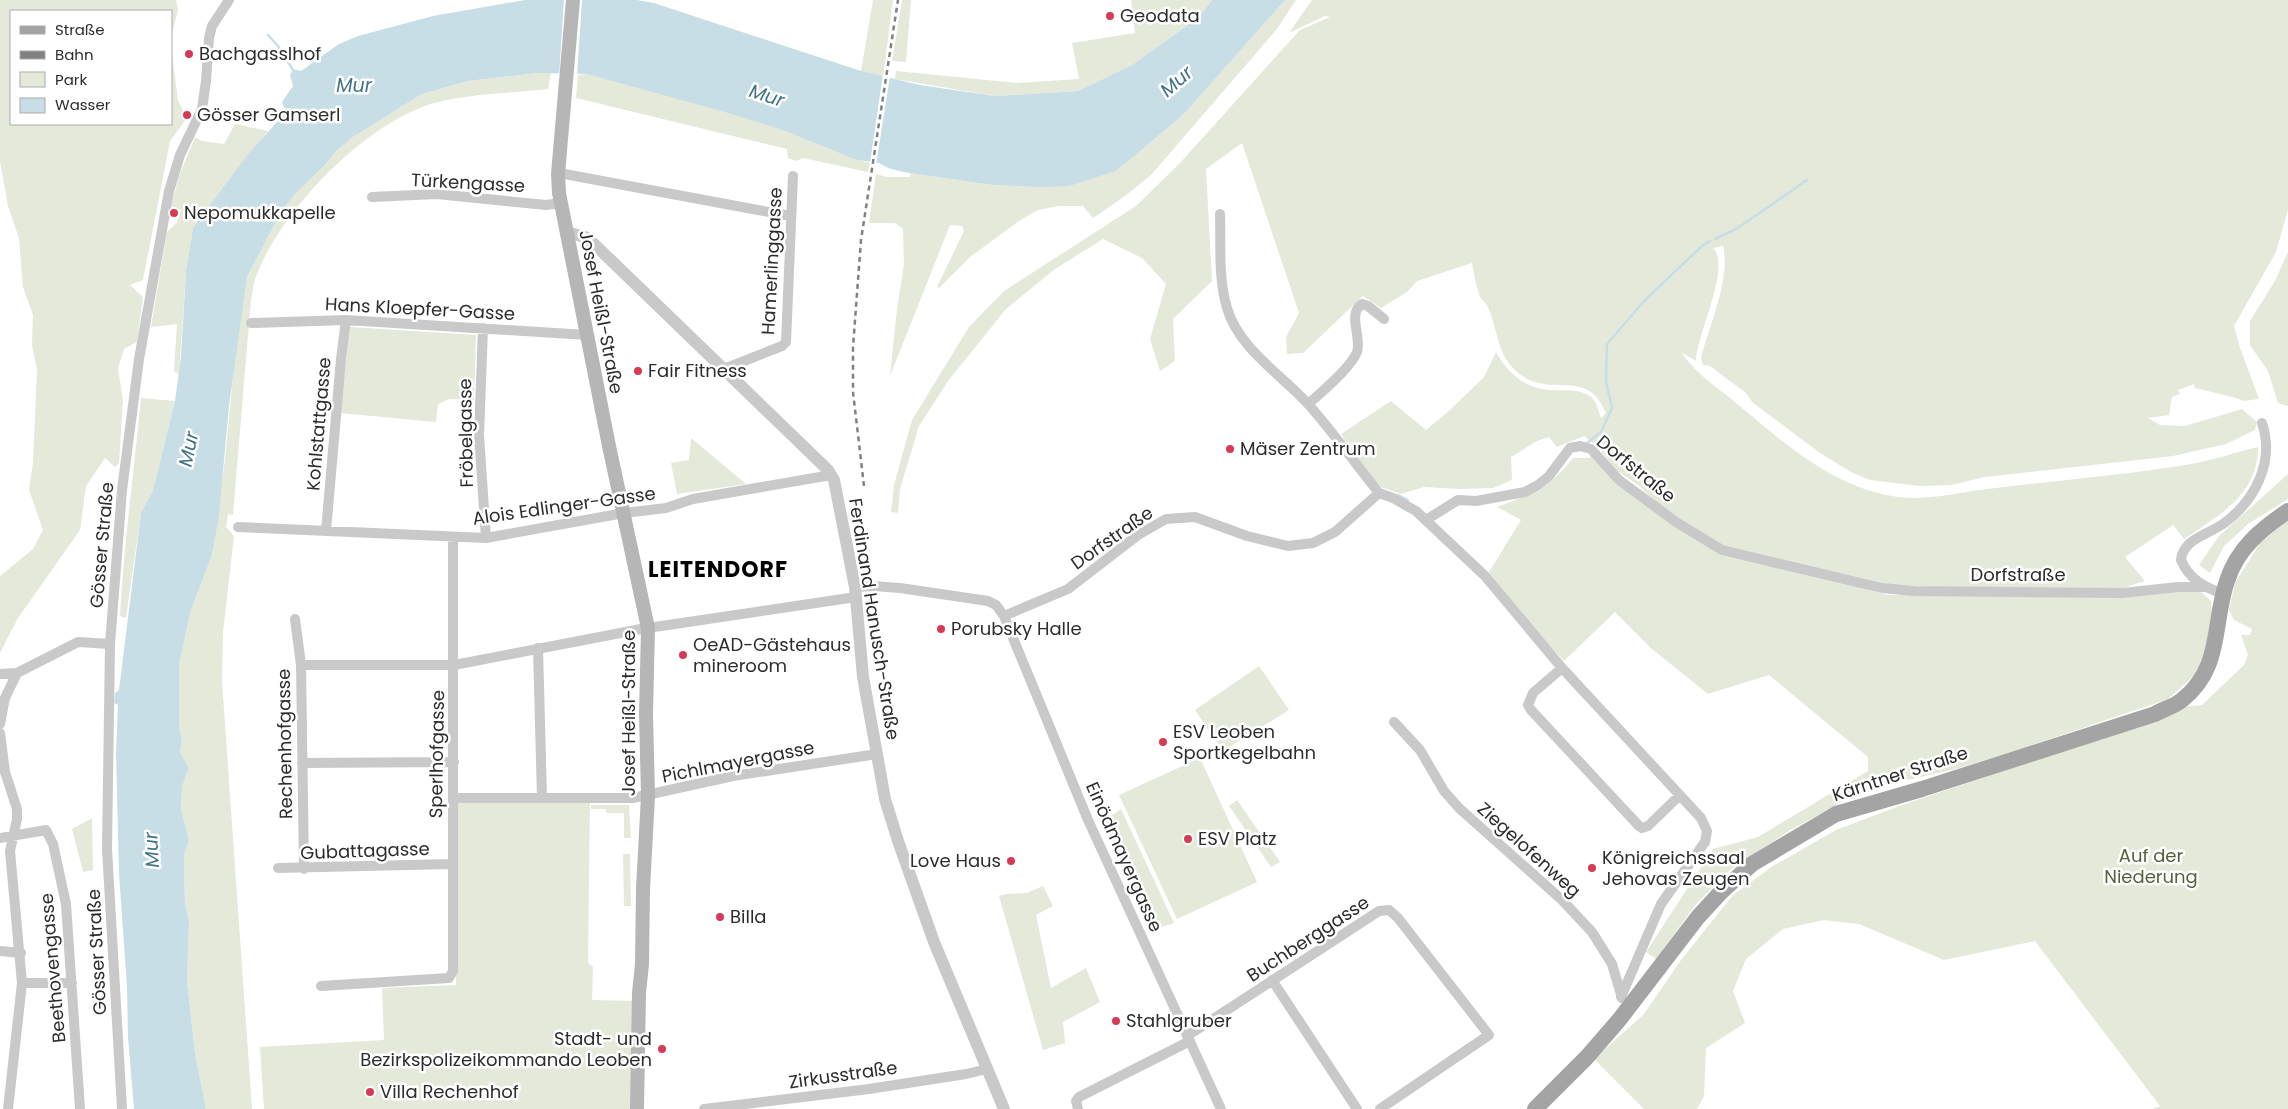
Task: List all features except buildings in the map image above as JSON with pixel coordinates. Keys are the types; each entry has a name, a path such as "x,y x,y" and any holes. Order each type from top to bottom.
{"main road":[{"name":"Josef Heißl-Straße","path":"573,0 559,172 561,203 648,628 646,714 648,796 643,889 642,964 639,993 637,1109"},
{"name":"Kärntner Straße","path":"1534,1109 1587,1057 1624,1004 1698,917 1721,892 1752,864 1836,814 1922,789 2155,714 2182,700 2201,681 2211,660 2227,581 2237,559 2251,540 2266,525 2288,511"}],"street":[{"name":"Gösser Straße","path":"122,1109 107,849 110,644 122,490 137,370 169,191 180,155 202,109 209,38 212,26 227,1"},
{"path":"559,172 790,216"},
{"name":"Hamerlinggasse","path":"724,369 782,346 786,342 793,176"},
{"name":"Türkengasse","path":"372,197 437,194 546,205 561,203"},
{"path":"1220,214 1222,290 1228,311 1245,342 1308,404 1379,493 1393,498 1416,511 1485,576 1562,668 1701,818 1707,831 1705,842 1661,904 1624,1004"},
{"name":"Ferdinand Hanusch-Straße","path":"566,232 585,237 592,242 831,475 836,486 856,592 863,678 885,800 934,942 1004,1109"},
{"path":"1308,404 1354,358 1359,342 1355,313 1357,307 1362,304 1368,306 1384,319"},
{"name":"Hans Kloepfer-Gasse","path":"252,323 346,320 587,336"},
{"name":"Kohlstattgasse","path":"326,531 346,320"},
{"name":"Fröbelgasse","path":"483,328 479,436 486,538"},
{"path":"2224,594 2204,587 2184,567 2181,560 2182,551 2193,540 2234,515 2244,504 2260,479 2264,470 2267,452 2262,423"},
{"name":"Dorfstraße","path":"1426,520 1458,500 1476,501 1525,492 1549,476 1570,448 1580,446 1590,449 1618,480 1676,522 1722,550 1882,588 1924,591 2122,593 2178,587 2204,587"},
{"name":"Alois Edlinger-Gasse","path":"238,527 486,538 624,513 666,508 693,499 831,475"},
{"name":"Dorfstraße","path":"1004,616 1068,589 1138,535 1166,519 1195,517 1247,536 1288,546 1313,543 1335,532 1379,493"},
{"name":"Sperlhofgasse","path":"321,986 449,978 453,971 453,537"},
{"path":"301,665 454,665 648,628 856,592 873,586 900,588 988,601 996,605 1004,616"},
{"name":"Einödmayergasse","path":"1004,616 1088,820 1221,1109"},
{"name":"Rechenhofgasse","path":"295,619 301,665 304,869"},
{"path":"0,674 18,674 78,642 110,644"},
{"path":"538,648 542,798"},
{"path":"1562,668 1533,694 1529,701 1531,710 1544,724 1642,828 1648,826 1680,795"},
{"path":"0,724 5,698 18,674"},
{"name":"Ziegelofenweg","path":"1394,722 1420,750 1444,791 1459,808 1562,900 1592,932 1612,964 1624,1004"},
{"path":"0,733 5,772 17,809 17,819 10,851 21,953 22,983 8,1109"},
{"name":"Pichlmayergasse","path":"454,798 648,796 733,776 877,754"},
{"path":"302,763 454,762"},
{"name":"Beethovengasse","path":"12,835 46,830 53,844 66,904 80,1109"},
{"path":"0,838 12,835"},
{"name":"Gubattagasse","path":"278,868 304,869 452,864"},
{"name":"Buchberggasse","path":"1078,1104 1188,1039 1272,980 1379,911 1386,910 1398,918 1489,1035 1380,1109"},
{"path":"0,951 21,953"},
{"path":"1272,980 1356,1109"},
{"path":"22,983 72,983"},
{"name":"Zirkusstraße","path":"704,1109 741,1107 966,1074 986,1069"}],"green space":[{"path":"0,0 176,0 178,10 172,33 172,10 10,10 10,125 172,125 172,54 178,101 184,117 187,118 170,141 143,280 130,285 143,297 137,342 124,349 118,368 123,400 119,463 115,467 105,458 86,486 80,530 18,618 0,653 0,576 33,549 43,530 29,490 33,462 37,370 32,345 33,315 23,287 19,238 8,206 0,161"},
{"path":"873,0 893,0 883,77 861,71"},
{"path":"902,0 911,0 906,62 892,61"},
{"path":"1131,0 1212,0 1199,17 1132,65 1078,91 995,96 895,79 896,71 1017,83 1079,79 1072,43 1135,33"},
{"path":"1285,0 1296,0 1277,29 1151,175 1093,218 1083,206 1059,206 1038,210 1019,221 970,257 939,288 937,287 964,231 962,226 950,225 890,376 904,264 903,229 895,223 869,223 876,174 887,177 910,177 911,173 992,185 1037,187 1137,154 1185,113"},
{"path":"1312,0 2288,0 2288,210 2276,252 2234,326 2259,399 2244,401 2195,388 2194,384 2178,390 2180,394 2172,397 2169,415 2148,418 2160,425 2185,426 2242,409 2257,422 2255,430 2226,444 2173,456 1985,477 1951,485 1919,486 1870,480 1851,472 1820,453 1752,402 1746,393 1710,366 1703,365 1701,358 1722,288 1725,259 1723,246 1713,248 1718,257 1716,286 1701,335 1696,361 1681,352 1704,377 1808,460 1850,483 1873,492 1910,498 1935,497 1984,489 2167,468 2200,462 2258,447 2256,464 2251,478 2244,491 2234,502 2184,539 2173,525 2125,557 2145,581 2119,589 1962,589 1887,584 1734,550 1711,540 1659,505 1638,485 1615,469 1598,447 1584,436 1557,447 1549,437 1537,441 1511,457 1512,480 1493,488 1424,487 1401,494 1381,487 1368,475 1341,434 1391,401 1426,430 1484,377 1496,352 1511,373 1525,383 1541,389 1582,392 1593,399 1601,418 1606,413 1598,399 1589,390 1542,383 1529,379 1509,364 1501,348 1491,314 1487,305 1480,297 1472,263 1417,281 1407,292 1381,308 1363,296 1303,353 1287,354 1286,337 1299,313 1242,143 1206,169 1212,281 1173,319 1175,361 1160,371 1150,339 1166,284 1142,258 1103,239 1055,269 1006,309 948,381 919,426 900,489 898,513 891,512 894,485 912,420 969,327 1004,291 1136,206 1179,164 1300,30 1330,17 1325,16 1289,33"},
{"path":"551,73 548,89 471,96 441,101 402,116 377,132 351,151 305,198 285,223 269,249 256,277 251,300 233,515 228,514 226,527 234,536 223,632 222,681 252,1109 206,1109 195,1053 187,980 189,921 185,904 184,854 189,841 181,809 182,786 189,768 180,752 182,742 179,725 179,665 191,610 212,555 225,460 237,334 247,277 281,212 295,194 325,165 336,151 353,137 422,94 468,81"},
{"path":"587,74 690,99 759,120 857,160 870,163 868,172 803,158 797,161 788,158 787,149 576,98 578,75"},
{"path":"235,124 268,131 193,228 186,271 179,374 174,371 177,324 151,327 167,232 177,222 181,210 171,206 179,176 195,137 202,141 224,144"},
{"path":"2288,252 2288,406 2278,403 2268,371 2250,345 2250,321 2275,281"},
{"path":"350,327 476,335 474,400 449,399 438,404 436,422 340,413"},
{"path":"141,398 175,401 153,490 141,513 126,618 120,616"},
{"path":"691,438 746,484 677,494 671,463 689,460"},
{"path":"1593,454 1702,542 1887,595 2199,590 2211,601 2212,615 2207,647 2196,674 2168,699 1956,769 1898,782 1845,800 1789,831 1731,869 1697,903 1656,959 1646,952 1713,849 1758,837 1868,771 1868,757 1769,675 1708,694 1652,649 1615,612 1564,661 1522,616 1489,572 1521,520 1497,507 1539,491 1561,472 1573,458 1589,458"},
{"path":"2288,474 2288,499 2248,524 2224,546 2210,573 2199,565 2219,536"},
{"name":"Auf der Niederung","path":"2288,520 2288,1109 2152,1109 2160,1106 2035,941 1944,960 1859,924 1824,920 1783,929 1746,959 1733,991 1745,1023 1706,1048 1704,1096 1697,1109 1644,1109 1594,1059 1644,1014 1681,960 1733,895 1773,866 1836,830 1902,805 2147,723 2183,707 2202,705 2244,665 2248,655 2241,635 2250,635 2252,629 2234,620 2229,610 2235,583 2260,543"},
{"path":"1259,666 1289,710 1223,751 1195,710"},
{"name":"ESV Platz","path":"1200,758 1257,882 1177,919 1119,795"},
{"path":"1237,800 1280,862 1271,867 1229,806"},
{"path":"590,801 588,963 593,967 592,1000 639,1001 637,1109 264,1109 260,1047 384,1040 382,988 456,985 458,802"},
{"path":"591,805 629,805 631,838 624,838 624,813 606,813 606,809 591,809"},
{"path":"1121,809 1174,923 1152,930 1102,822"},
{"path":"92,818 93,870 83,872 72,829"},
{"path":"623,854 630,854 631,906 624,906"},
{"path":"1043,886 1053,906 1036,915 1051,988 1086,968 1100,1002 1063,1022 1065,1043 1043,1050 999,896 1027,893"}],"water":[{"name":"Mur","path":"525,0 637,0 654,3 861,71 920,85 995,96 1078,91 1132,65 1199,17 1212,0 1285,0 1185,113 1115,171 1069,186 992,185 903,172 888,168 879,163 857,160 783,130 725,112 587,74 539,73 468,81 422,94 353,137 336,151 325,165 295,194 281,212 247,277 229,406 219,515 212,555 191,610 179,665 179,725 182,742 180,752 189,768 182,786 181,809 189,841 184,854 185,904 189,921 187,980 195,1053 206,1109 134,1109 119,874 116,753 118,705 114,703 115,693 119,690 141,513 153,490 175,401 181,356 186,271 193,228 249,153 286,112 282,102 293,86 290,75 293,69 301,71 339,44 358,36 433,16"}],"pier":[{"path":"564,0 582,0 577,76 559,76"},
{"path":"883,74 890,76 876,165 870,163"}],"waterway":[{"path":"268,35 278,46 293,70"},
{"path":"1715,239 1738,228 1807,180"},
{"path":"1586,444 1601,432 1612,408 1606,382 1607,344 1645,300 1702,246 1710,241"},
{"path":"1398,495 1408,500"}],"railway":[{"path":"864,486 853,392 853,347 861,240 898,0"}],"place":[{"name":"Geodata","path":"1110,16"},
{"name":"Bachgasslhof","path":"189,54"},
{"name":"Gösser Gamserl","path":"187,115"},
{"name":"Nepomukkapelle","path":"174,213"},
{"name":"Fair Fitness","path":"638,371"},
{"name":"Mäser Zentrum","path":"1230,449"},
{"name":"Porubsky Halle","path":"941,629"},
{"name":"OeAD-Gästehaus mineroom","path":"683,655"},
{"name":"ESV Leoben Sportkegelbahn","path":"1163,742"},
{"name":"ESV Platz","path":"1188,839"},
{"name":"Love Haus","path":"1011,861"},
{"name":"Königreichssaal Jehovas Zeugen","path":"1592,868"},
{"name":"Billa","path":"720,917"},
{"name":"Stahlgruber","path":"1116,1021"},
{"name":"Stadt- und Bezirkspolizeikommando Leoben","path":"662,1049"},
{"name":"Villa Rechenhof","path":"370,1092"}],"district":[{"name":"LEITENDORF","path":"718,569"}]}
